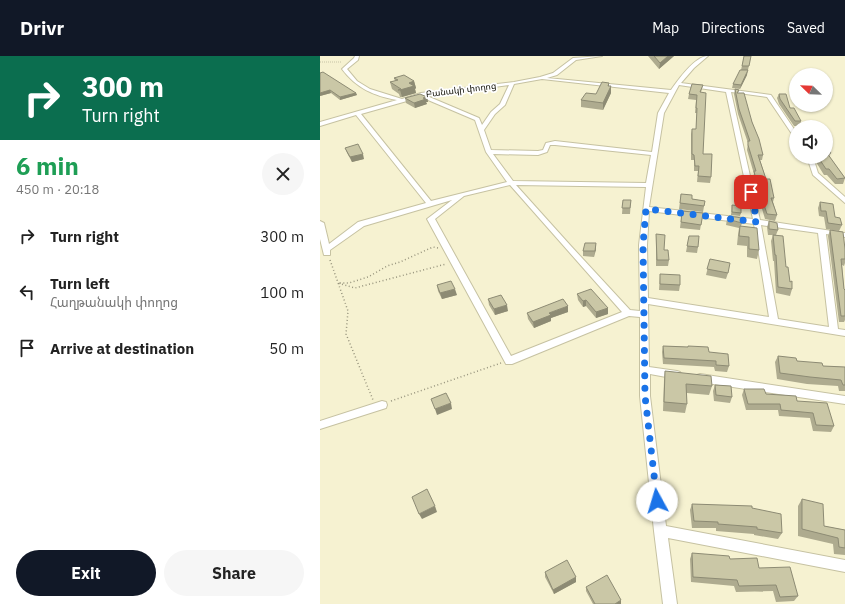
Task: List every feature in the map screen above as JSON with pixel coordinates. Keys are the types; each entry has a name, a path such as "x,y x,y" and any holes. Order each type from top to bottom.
{"street":[{"name":"Բանակի փողոց","path":"320,124 421,95 512,84 541,78 555,74 575,59 584,56 600,56"},
{"path":"356,57 344,69 348,76 356,83 377,95 403,100"},
{"path":"670,604 660,532 645,396 643,245 649,185 661,113 666,99 699,58"},
{"path":"541,78 672,92"},
{"path":"481,130 493,113 502,106 512,84"},
{"path":"679,84 770,96 789,125"},
{"path":"728,90 757,222 774,322"},
{"path":"421,95 477,119 489,152 511,183 628,313"},
{"path":"357,113 430,204"},
{"path":"489,152 538,153 545,151 548,144 555,143 654,154"},
{"path":"812,164 815,174 845,201"},
{"path":"320,223 324,248 361,224 462,195 511,183 649,185"},
{"path":"462,195 431,219 508,361 628,313 644,314"},
{"path":"646,209 757,222 845,235"},
{"path":"822,232 834,331"},
{"path":"644,300 845,333"},
{"path":"645,370 845,400"},
{"path":"320,425 382,404"},
{"path":"660,532 845,566"}],"path":[{"path":"320,62 340,63 356,57"},
{"path":"338,283 349,284 368,277 387,266 434,247 448,250"},
{"path":"324,248 348,311 346,334 372,399 382,404 508,361"},
{"path":"338,283 355,288 443,264 456,264"}],"building":[{"path":"654,56 668,56 660,63"},
{"path":"744,56 751,56 749,66 742,66"},
{"path":"740,70 748,70 741,85 733,84"},
{"path":"323,72 356,93 340,97 330,90 320,93 320,73"},
{"path":"404,75 414,81 409,83 414,86 398,90 401,89 390,82 398,80 394,78"},
{"path":"602,82 609,83 608,86 611,86 603,103 581,100 586,93 596,94"},
{"path":"692,84 703,85 700,92 706,93 703,154 712,154 711,177 698,176 699,166 695,166 694,155 692,154 692,129 696,129 697,95 689,94"},
{"path":"735,89 739,90 737,93 744,93 763,155 758,155 766,179 770,179 774,198 771,198 777,215 767,214 756,180 754,171 756,171 748,145 748,141 750,141 739,109"},
{"path":"420,94 427,97 423,98 426,99 414,103 405,98"},
{"path":"779,94 786,94 789,104 789,112 796,112 800,120 794,120 780,99"},
{"path":"358,144 363,154 350,157 345,148"},
{"path":"833,161 845,178 837,179 829,169 826,169 823,164 833,164"},
{"path":"681,194 692,195 692,199 705,201 704,206 680,203"},
{"path":"623,200 631,200 630,208 622,208"},
{"path":"820,202 833,204 835,217 840,218 842,225 828,223 826,211 821,211"},
{"path":"732,205 741,206 741,213 732,212"},
{"path":"682,211 703,213 701,225 681,222"},
{"path":"729,216 742,218 742,223 727,219"},
{"path":"769,221 777,223 778,230 769,229"},
{"path":"740,226 757,228 759,250 749,249 749,237 739,236"},
{"path":"830,230 843,232 845,259 841,259 845,290 845,316 841,316"},
{"path":"656,234 665,235 664,250 668,250 669,260 657,260"},
{"path":"773,235 783,236 786,267 788,267 790,282 792,281 792,289 778,287"},
{"path":"689,236 699,236 698,247 687,246"},
{"path":"585,243 596,243 595,251 583,251"},
{"path":"710,259 730,263 728,273 707,269"},
{"path":"660,274 680,275 680,285 660,284"},
{"path":"451,281 455,289 440,293 437,285"},
{"path":"591,289 608,308 596,312 586,300 583,301 577,294"},
{"path":"501,295 507,305 494,309 488,299"},
{"path":"563,299 568,306 549,313 551,315 533,322 527,313"},
{"path":"663,346 708,347 709,352 728,354 729,366 716,365 716,361 664,358"},
{"path":"778,356 796,358 797,361 822,363 823,366 845,367 845,385 843,385 841,380 780,373"},
{"path":"665,371 711,376 712,386 686,384 687,404 664,402"},
{"path":"715,385 731,386 732,397 716,395"},
{"path":"744,389 764,389 766,394 796,396 797,401 827,403 834,426 816,425 813,413 781,410 780,404 748,404"},
{"path":"446,393 451,403 435,409 431,399"},
{"path":"427,489 435,506 419,514 412,497"},
{"path":"802,499 823,504 824,526 845,530 845,548 839,547 838,538 802,529"},
{"path":"692,504 752,506 752,508 781,514 782,533 757,529 757,527 718,524 718,522 694,521"},
{"path":"692,553 729,556 730,559 757,558 759,568 790,567 798,596 780,597 776,585 739,586 737,580 693,577"},
{"path":"567,560 576,577 553,590 545,572"},
{"path":"607,575 621,600 615,604 595,604 586,587"}],"route":[{"path":"657,501 645,396 643,245 646,209 757,222 751,192"}]}
